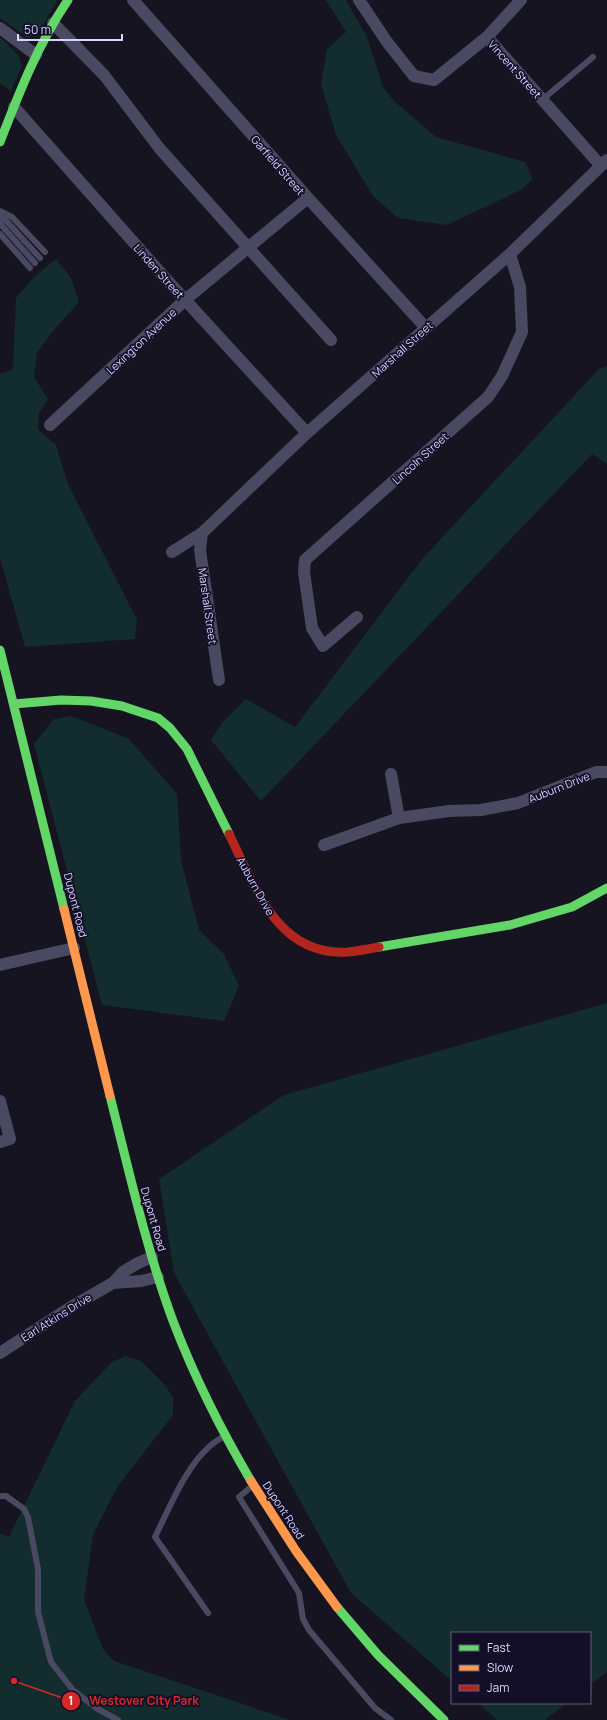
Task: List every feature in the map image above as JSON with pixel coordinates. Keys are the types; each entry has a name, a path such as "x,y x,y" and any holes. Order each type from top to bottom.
{"street":[{"path":"0,142 36,55 53,23 68,0"},
{"name":"Garfield Street","path":"133,0 308,198 426,328"},
{"name":"Vincent Street","path":"359,0 386,42 414,76 434,80 486,37 542,100 605,164"},
{"path":"486,37 521,0"},
{"path":"53,23 104,75 160,150 331,340"},
{"path":"0,28 36,55"},
{"name":"Linden Street","path":"14,107 185,300 307,433"},
{"name":"Marshall Street","path":"172,552 202,533 307,433 510,254 605,164"},
{"name":"Lexington Avenue","path":"50,425 185,300 308,198"},
{"name":"Lincoln Street","path":"357,617 323,646 312,628 304,572 305,560 488,397 502,376 522,332 520,287 510,254"},
{"name":"Marshall Street","path":"202,533 200,550 219,680"},
{"name":"Dupont Road","path":"0,650 132,1184 158,1276 174,1321 195,1372 225,1435 253,1485 267,1509 314,1576 357,1632 408,1687 444,1720"},
{"name":"Auburn Drive","path":"14,704 56,699 96,701 123,706 156,717 172,730 187,749 262,901 276,922 292,937 309,947 325,951 348,952 510,925 572,907 607,888"},
{"name":"Auburn Drive","path":"324,845 399,818 449,811 481,810 518,803 596,772 607,772"},
{"path":"391,774 399,818"},
{"path":"0,965 74,948"},
{"path":"0,1101 10,1139 0,1142"},
{"name":"Earl Atkins Drive","path":"0,1352 71,1307 113,1283 123,1272 138,1263 152,1258"},
{"name":"Earl Atkins Drive","path":"113,1283 141,1281 158,1276"}],"lane":[{"path":"542,100 592,57"},
{"path":"0,213 12,217 46,252"},
{"path":"0,213 40,258"},
{"path":"0,222 33,266 0,234"},
{"path":"208,1613 155,1537 179,1488 198,1459 209,1446 225,1435"},
{"path":"253,1485 239,1498 299,1593 303,1619 309,1630 376,1708 391,1720"},
{"path":"0,1496 6,1496 24,1509 28,1517 38,1569 38,1612 51,1662 73,1690 96,1708 118,1720"}],"green space":[{"path":"0,0 58,0 38,33 28,38 0,18"},
{"path":"326,0 346,0 367,37 383,87 394,101 436,137 525,162 533,179 521,190 447,225 398,218 373,196 336,135 321,84 327,49 346,32"},
{"path":"0,37 18,55 22,66 11,91 0,83"},
{"path":"56,259 71,278 79,302 53,331 37,353 34,377 48,399 39,413 38,429 56,445 68,484 137,620 135,639 25,647 0,558 0,374 13,369 16,298 35,276"},
{"path":"607,366 607,464 592,454 261,801 211,740 222,723 246,699 295,727 423,558 599,369"},
{"path":"71,716 129,739 177,794 181,860 199,930 224,954 239,986 224,1021 102,1005 34,744 54,719"},
{"path":"607,1003 607,1672 591,1684 591,1632 451,1632 451,1680 351,1593 174,1273 159,1179 284,1095"},
{"path":"125,1356 141,1361 165,1385 173,1398 173,1415 118,1486 93,1534 84,1600 103,1649 114,1661 290,1720 0,1720 0,1533 9,1537 75,1401 111,1363"},
{"path":"479,1704 566,1704 545,1720 497,1720"}],"traffic: fast":[{"path":"0,142 38,51 68,0"},
{"path":"0,650 64,909"},
{"path":"14,704 61,700 91,701 122,706 158,718 170,728 187,749 229,834"},
{"path":"379,947 510,925 572,907 607,888"},
{"path":"110,1096 146,1238 173,1321 209,1402 251,1481"},
{"path":"337,1607 378,1655 444,1720"}],"traffic: slow":[{"path":"64,909 110,1096"},
{"path":"251,1481 296,1551 337,1607"}],"traffic: jam":[{"path":"229,834 259,896 286,931 303,943 324,950 348,952 379,947"}],"place":[{"name":"Westover City Park","path":"14,1681"}]}
